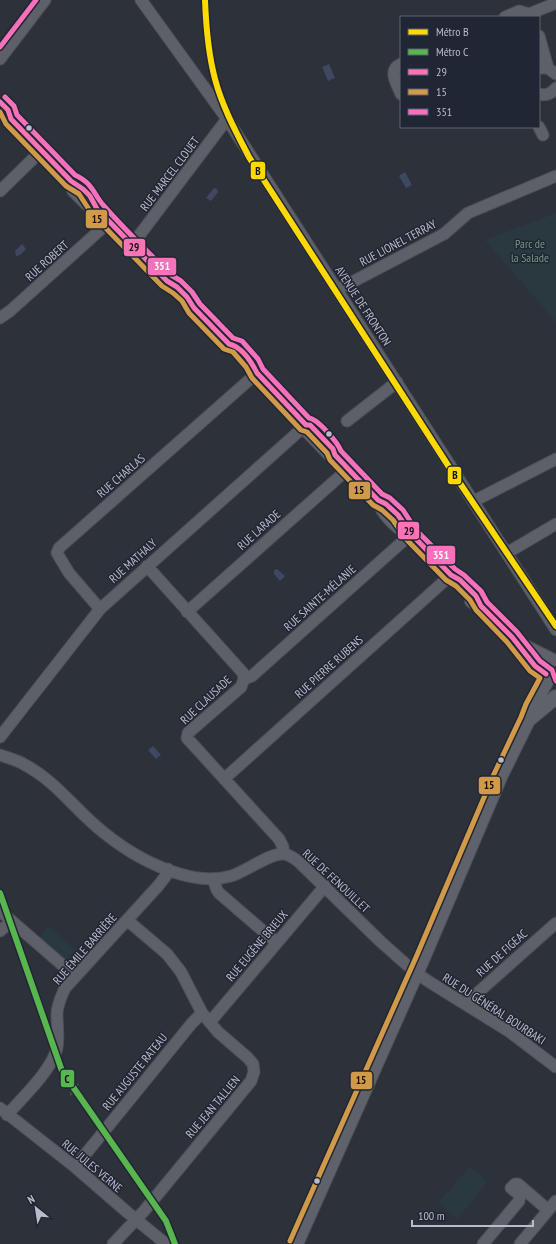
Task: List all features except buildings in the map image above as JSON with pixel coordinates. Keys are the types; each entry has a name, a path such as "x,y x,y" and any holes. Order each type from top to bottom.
{"main road":[{"path":"0,102 8,110 6,115 71,181 78,184 92,197 97,209 167,281 177,286 194,308 229,344 237,346 252,363 256,373 306,425 310,425 333,448 336,455 348,469 378,500 386,504 398,515 408,527 411,534 451,575 460,580 476,596 481,606 512,637 550,682"},
{"path":"296,1244 416,973 500,777 528,720 532,707 550,682 547,669 554,658 528,649 512,637"},
{"path":"528,720 556,697"}],"street":[{"path":"0,59 45,0"},
{"name":"AVENUE DE FRONTON","path":"141,0 227,120 556,630"},
{"path":"507,16 519,11 530,16 556,3"},
{"path":"540,40 548,70"},
{"path":"400,64 396,66 393,77 400,92"},
{"path":"540,94 550,94 556,88"},
{"name":"RUE MARCEL CLOUET","path":"132,245 227,120"},
{"path":"0,191 42,150"},
{"name":"RUE LIONEL TERRAY","path":"337,290 444,234 468,213 556,176"},
{"name":"RUE ROBERT","path":"0,318 10,311 110,221"},
{"name":"RUE CHARLAS","path":"100,609 69,573 57,553 59,548 256,373"},
{"path":"347,421 397,382"},
{"name":"RUE MATHALY","path":"0,737 100,609 306,425"},
{"path":"474,501 556,459"},
{"name":"RUE LARADE","path":"187,612 348,469"},
{"path":"507,553 556,524"},
{"name":"RUE SAINTE-MÉLANIE","path":"244,679 252,676 411,534"},
{"name":"RUE CLAUSADE","path":"147,566 243,673 244,679 241,687 188,732 188,738 279,839 283,847 284,854"},
{"name":"RUE PIERRE RUBENS","path":"224,779 451,575"},
{"name":"RUE DE FENOUILLET","path":"0,755 25,764 48,780 103,832 124,847 152,863 181,874 213,879 231,876 272,856 284,854 291,856 325,886 381,942 416,973"},
{"name":"RUE ÉMILE BARRIÈRE","path":"4,1112 49,1066 56,1051 58,1041 57,1013 59,1001 65,988 158,886 165,877 168,869"},
{"path":"213,879 219,893 277,943"},
{"name":"RUE EUGÈNE BRIEUX","path":"210,1022 325,886"},
{"path":"0,911 75,976"},
{"path":"0,931 12,920"},
{"name":"RUE JEAN TALLIEN","path":"127,920 158,945 174,962 187,983 202,1013 218,1032 248,1058 253,1064 254,1072 251,1081 136,1220"},
{"name":"RUE DE FIGEAC","path":"465,1004 556,922"},
{"name":"RUE DU GÉNÉRAL BOURBAKI","path":"416,973 510,1032 556,1067"},
{"name":"RUE AUGUSTE RATEAU","path":"74,1167 187,1029 202,1013"},
{"name":"RUE JULES VERNE","path":"4,1112 74,1167 166,1244"},
{"path":"483,1244 520,1201 520,1195 511,1188 515,1184 518,1184 548,1210"},
{"path":"520,1244 556,1201"},
{"path":"113,1244 136,1220"}],"green space":[{"name":"Parc de la Salade","path":"556,213 556,322 485,240"},
{"path":"49,926 75,950 66,960 40,937"},
{"path":"470,1166 488,1182 457,1219 438,1203"}],"water":[{"path":"329,64 335,78 328,81 322,67"},
{"path":"405,172 412,185 406,188 399,176"},
{"path":"214,188 217,189 218,192 211,201 206,198"},
{"path":"22,244 26,249 20,255 16,256 15,251"},
{"path":"277,569 285,576 280,581 274,574 274,570"},
{"path":"153,746 161,755 156,759 148,750"},
{"path":"74,1083 79,1084 76,1093 70,1096 70,1091"}],"metro line":[{"name":"B","path":"205,0 208,40 215,79 225,109 249,157 451,470 556,626"},
{"name":"C","path":"0,893 62,1071 166,1221 175,1244"}],"transit line":[{"name":"351","path":"0,47 36,0"},
{"name":"351","path":"5,97 14,106 17,115 75,175 90,186 100,202 129,233 171,275 181,281 192,292 200,304 233,338 242,341 258,359 263,369 309,418 317,422 327,432 341,451 382,494 390,498 403,510 416,530 455,569 464,575 481,591 487,602 517,632 540,661 552,670 556,681"},
{"name":"29","path":"0,102 8,110 11,119 71,181 90,196 97,209 167,281 177,287 187,297 194,308 229,344 242,351 249,359 257,373 306,425 310,425 333,449 335,455 378,500 386,504 398,515 411,534 451,575 460,580 476,596 481,606 512,637 535,666 546,674"},
{"name":"15","path":"0,112 6,124 66,186 79,194 92,214 162,286 182,301 189,313 224,349 233,352 246,367 252,378 301,430 307,432 327,453 330,460 373,505 382,510 393,520 406,539 446,580 456,586 470,600 476,610 507,642 530,671 540,678 526,704 494,774 417,955 290,1241"}]}
